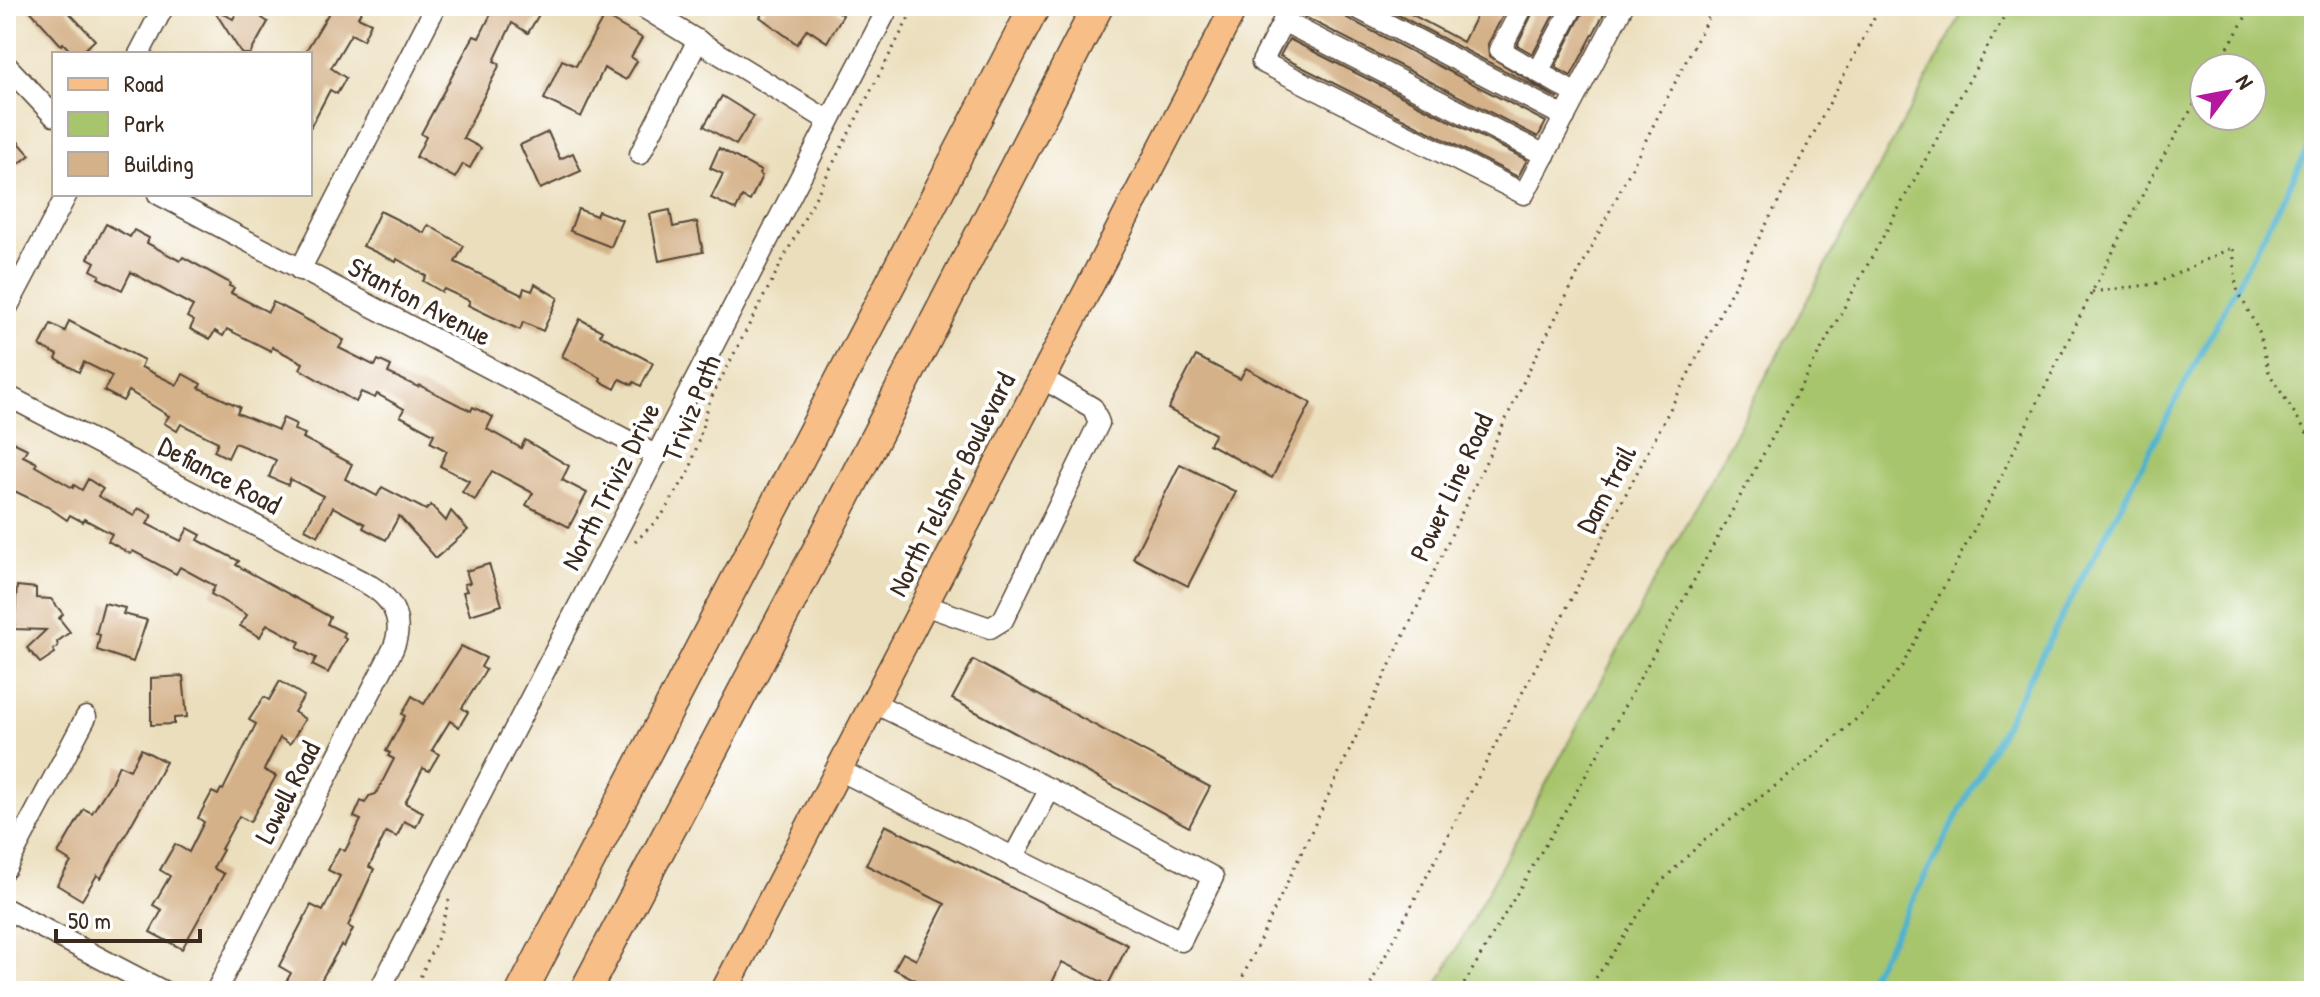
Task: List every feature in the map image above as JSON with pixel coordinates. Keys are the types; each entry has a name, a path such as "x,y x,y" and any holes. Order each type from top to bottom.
{"highway":[{"path":"522,991 1035,6"},
{"path":"585,991 815,555 1098,6"}],"main road":[{"name":"North Telshor Boulevard","path":"724,991 1235,6"}],"street":[{"path":"140,52 164,6"},
{"path":"300,270 436,6"},
{"path":"641,6 829,121"},
{"name":"North Triviz Drive","path":"379,991 889,6"},
{"path":"1353,6 1565,117"},
{"path":"1523,6 1500,50 1576,94"},
{"path":"1538,72 1573,6"},
{"path":"1545,155 1287,14 1262,62 1524,194 1545,155 1565,117 1576,94 1623,6"},
{"path":"640,154 698,40"},
{"path":"6,65 52,114"},
{"path":"6,310 66,196"},
{"name":"Stanton Avenue","path":"162,196 657,456"},
{"path":"924,605 990,628 1003,620 1099,423 1093,408 1042,378"},
{"name":"Defiance Road","path":"6,395 371,586 406,612"},
{"name":"Lowell Road","path":"216,991 393,649 406,612"},
{"path":"839,770 1181,941 1213,877 1050,789 874,703"},
{"path":"6,868 86,717"},
{"path":"1013,858 1050,789"},
{"path":"6,909 163,991"}],"path":[{"name":"Triviz Path","path":"632,546 662,515 690,470 710,400 915,6"},
{"name":"Power Line Road","path":"1236,991 1531,366 1714,6"},
{"name":"Dam trail","path":"1367,991 1880,6"},
{"path":"1460,991 1600,751 2010,6"},
{"path":"2225,52 2252,6"},
{"path":"1587,991 1660,883 1704,840 1812,758 1870,707 1902,666 2001,477 2092,292 2157,167 2188,115"},
{"path":"2092,292 2155,284 2233,247 2236,287 2259,332 2269,373 2314,444"},
{"path":"414,991 439,935 451,895"}],"green space":[{"path":"1966,6 2314,6 2314,991 1434,991"}],"building":[{"path":"26,6 63,6 95,40 82,52 71,52 63,43 61,45"},
{"path":"240,6 268,6 262,18 268,22 251,52 241,52 212,7 233,19"},
{"path":"333,6 364,6 358,17 371,23 363,40 351,34 331,68 346,78 337,94 330,90 312,124 312,52 305,52"},
{"path":"482,6 544,6 528,33 512,23 494,61 500,64 463,138 481,148 470,168 463,164 455,178 416,157 426,137 421,134 467,48 474,36 479,38 492,12"},
{"path":"766,6 829,6 843,15 827,42 807,29 797,44 760,17"},
{"path":"1305,6 1340,6 1347,18 1546,122 1538,137 1301,15"},
{"path":"1381,6 1396,6 1463,42 1481,6 1508,6 1488,44 1489,56 1559,99"},
{"path":"1536,6 1558,6 1533,54 1517,45"},
{"path":"1586,6 1608,6 1571,76 1555,67"},
{"path":"604,16 642,38 631,57 637,61 626,80 604,68 581,117 544,99 562,60 576,66"},
{"path":"1289,39 1527,160 1518,177 1280,56"},
{"path":"722,96 754,116 736,145 704,126"},
{"path":"6,128 30,155 6,174"},
{"path":"548,132 560,159 573,153 581,171 540,189 520,145"},
{"path":"719,148 761,171 759,174 762,176 750,201 742,197 736,210 711,198 723,174 710,168"},
{"path":"578,209 596,216 598,211 622,220 611,247 570,231"},
{"path":"670,210 673,227 697,222 703,252 659,261 650,214"},
{"path":"380,211 424,233 428,225 464,246 455,262 522,295 524,288 532,291 535,284 558,298 543,331 523,322 520,330 505,323 468,305 470,301 444,289 442,292 423,281 426,276 397,259 396,262 363,246"},
{"path":"106,224 130,237 134,230 149,238 147,243 180,261 183,257 230,283 229,286 234,288 231,293 268,312 273,302 291,311 344,340 339,348 375,366 378,360 391,366 388,373 471,411 473,407 493,417 487,429 521,448 525,440 569,466 562,480 587,493 569,527 526,505 533,493 492,471 475,500 462,492 469,481 440,466 447,451 430,442 434,434 400,416 404,409 377,394 375,398 361,392 356,402 300,369 303,363 227,329 223,336 215,331 210,339 190,329 194,321 187,317 193,306 131,272 122,290 98,278 100,275 91,270 95,262 88,258"},
{"path":"580,319 602,331 600,335 653,363 641,386 620,379 615,389 562,356"},
{"path":"69,321 144,360 141,367 177,385 183,374 201,384 199,388 240,407 237,413 278,430 283,418 296,424 294,430 305,434 303,438 352,464 345,479 377,496 382,487 426,510 431,505 446,521 451,511 468,530 436,558 399,516 386,540 363,528 365,524 333,507 318,536 305,529 323,496 290,479 288,485 269,477 276,460 235,443 228,458 214,451 218,442 181,424 177,431 164,423 169,416 129,391 123,401 104,391 112,376 84,362 79,372 56,359 58,355 40,346 51,324 65,331"},
{"path":"1196,356 1240,379 1246,368 1311,403 1272,478 1209,444 1215,434 1168,409"},
{"path":"13,442 27,449 23,456 37,463 35,466 73,488 74,485 82,490 88,479 103,489 98,496 134,516 138,508 152,515 147,524 181,541 188,528 201,535 198,540 239,561 236,565 330,617 327,624 345,633 343,637 346,639 328,673 312,665 316,658 297,648 300,642 267,624 260,637 240,626 247,615 211,594 215,586 180,567 176,574 133,551 131,554 108,541 112,534 84,519 83,522 70,515 67,520 6,487 6,447 9,449"},
{"path":"1180,464 1236,492 1188,586 1133,558"},
{"path":"489,564 502,605 470,615 463,592 467,591 464,584 470,583 466,571"},
{"path":"17,586 36,588 36,598 51,599 63,614 59,618 70,632 57,642 58,646 53,650 55,653 40,663 27,648 46,630 14,629"},
{"path":"104,603 125,608 123,614 147,620 133,662 97,650 100,635 96,634"},
{"path":"461,646 486,658 481,667 486,670 462,708 468,712 459,727 450,721 432,750 439,754 429,771 423,768 405,803 423,812 416,827 404,821 397,837 386,832 369,867 374,869 348,926 353,929 315,991 281,991 291,973 279,966 311,905 323,911 340,876 328,870 339,848 345,851 361,820 354,817 361,801 365,803 369,796 376,794 394,759 386,751 405,716 402,714 412,696 424,704"},
{"path":"973,660 1210,787 1189,827 952,699"},
{"path":"183,676 187,717 174,718 174,724 151,725 151,678"},
{"path":"280,681 304,696 294,712 305,719 290,744 280,738 264,770 276,776 250,822 239,816 221,849 213,868 224,874 182,949 150,932 162,910 153,905 170,876 160,870 175,844 189,852 204,822 198,818 212,792 218,795 223,790 256,724 249,720 264,697 269,700"},
{"path":"141,749 166,762 101,878 97,875 82,900 57,885 71,862 58,854 84,809 92,813 119,765 130,770"},
{"path":"885,825 1128,945 1108,985 1062,962 1048,991 911,991 916,980 894,969 903,953 916,960 945,904 866,865"}],"waterway":[{"path":"1861,991 1890,943 2314,139"}]}
